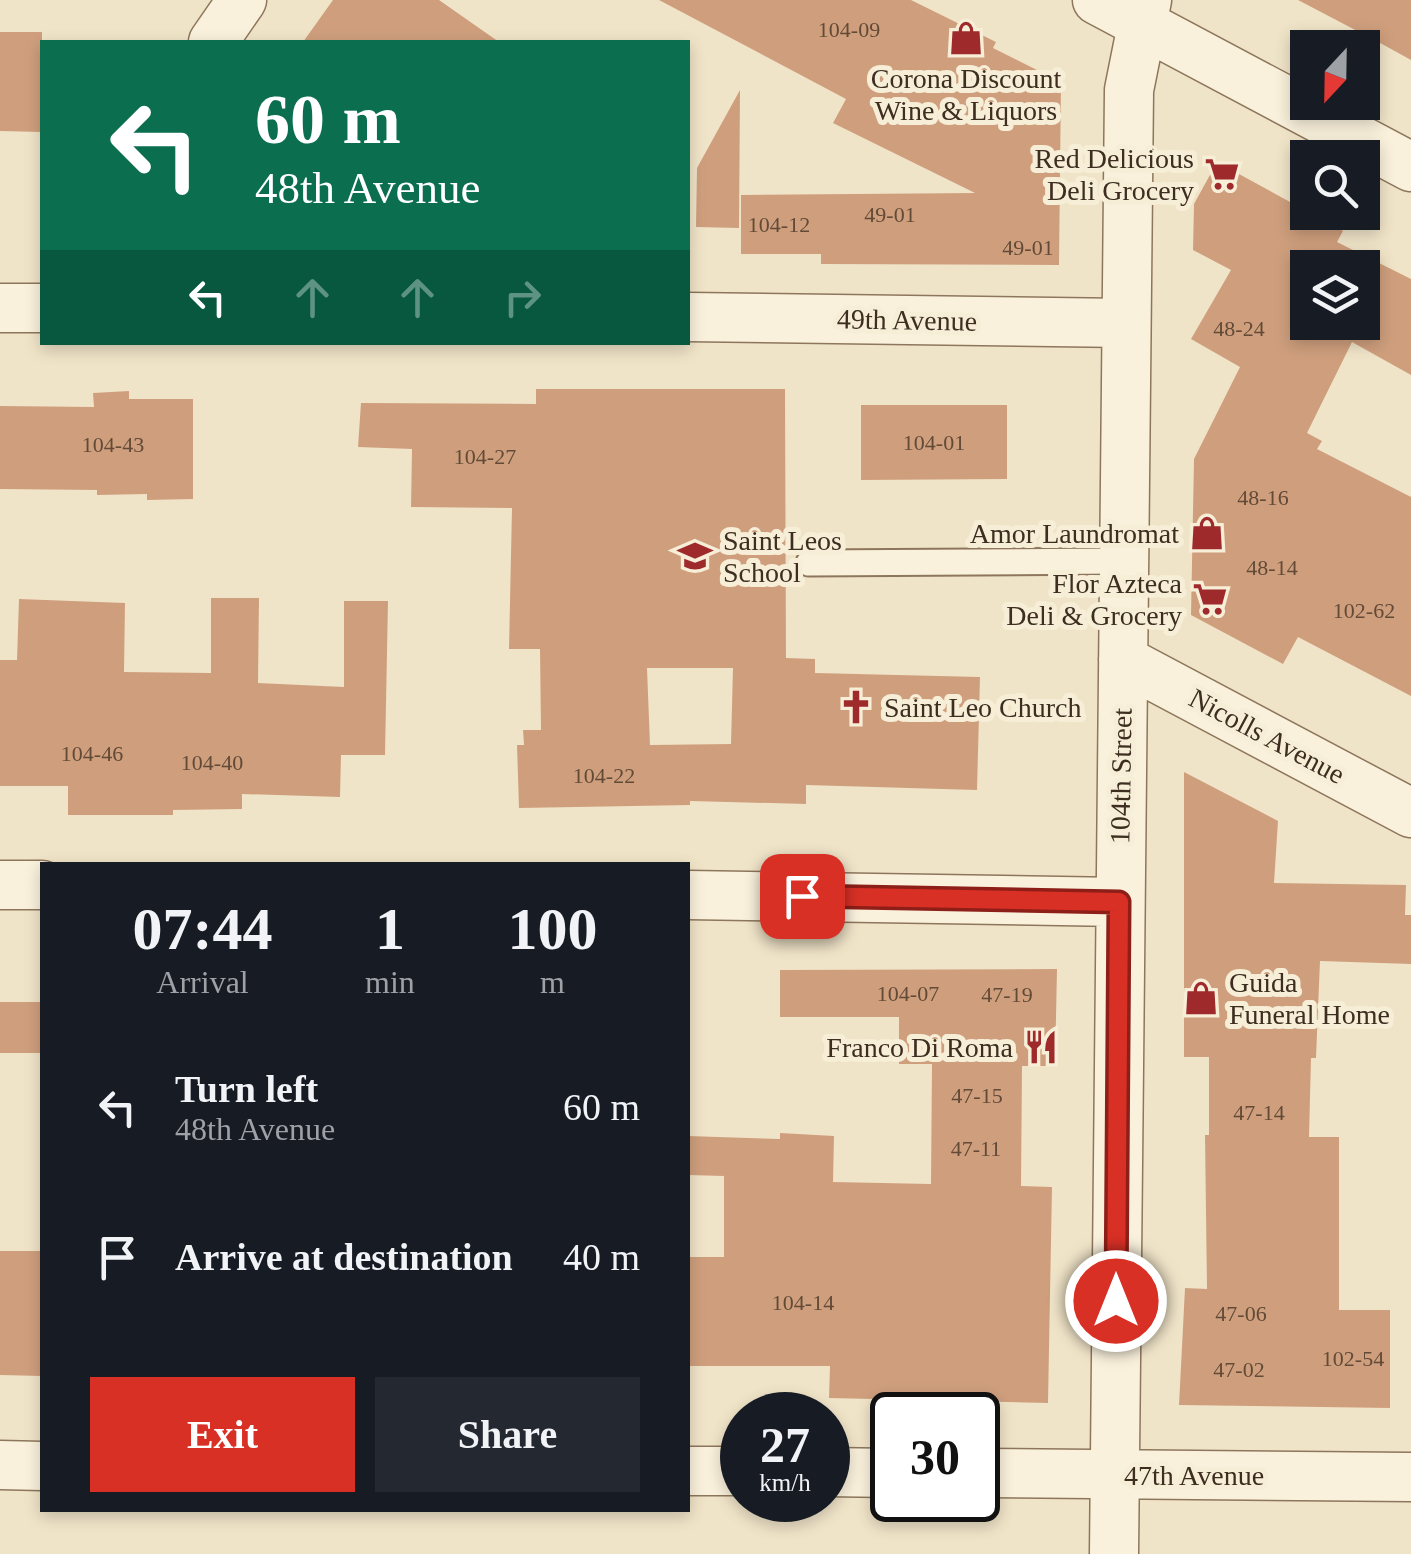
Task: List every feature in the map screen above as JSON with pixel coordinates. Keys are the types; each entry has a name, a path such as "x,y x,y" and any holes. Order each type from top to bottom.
{"street":[{"path":"214,40 242,0"},
{"path":"1097,0 1144,13 1411,167"},
{"name":"104th Street","path":"1114,1554 1129,90 1144,13"},
{"name":"49th Avenue","path":"690,317 1126,322"},
{"name":"Nicolls Avenue","path":"1123,660 1411,812"},
{"path":"0,884 40,885"},
{"path":"690,895 1119,902"},
{"path":"0,1466 40,1466"},
{"path":"690,1471 720,1471"},
{"name":"47th Avenue","path":"1000,1473 1411,1477"}],"lane":[{"path":"809,563 1124,561"}],"building":[{"path":"333,0 439,0 496,40 304,40"},
{"path":"659,0 911,0 996,42 993,48 1061,82 1059,265 821,264 821,254 741,254 741,195 975,193 833,123 846,99"},
{"path":"1298,0 1411,0 1411,60 1380,43 1380,30 1355,30"},
{"path":"0,32 42,32 40,132 0,131"},
{"path":"740,90 739,228 696,227 697,168"},
{"path":"1217,162 1290,202 1290,230 1341,230 1337,242 1353,250 1290,250 1290,340 1380,340 1380,264 1411,279 1411,375 1352,342 1307,433 1322,441 1317,449 1411,497 1411,696 1298,637 1283,664 1191,615 1194,459 1240,367 1191,339 1231,270 1193,250 1194,204"},
{"path":"536,389 785,389 786,658 815,659 815,673 980,677 977,790 806,785 806,804 690,801 690,805 519,808 517,745 524,745 523,730 541,730 540,649 509,649 512,508 411,507 412,449 358,447 361,403 536,404","holes":["647,668 733,668 731,744 650,745"]},
{"path":"129,391 129,399 193,399 193,499 147,500 147,494 97,495 97,490 0,489 0,406 94,407 93,393"},
{"path":"861,405 1007,405 1007,479 861,480"},
{"path":"211,598 259,598 258,683 344,687 344,601 388,601 385,755 341,755 340,797 242,794 242,809 173,810 173,815 68,815 68,786 0,786 0,660 17,660 19,599 125,603 124,672 211,673"},
{"path":"1184,772 1278,821 1274,883 1406,885 1405,915 1411,915 1411,964 1320,961 1316,1058 1311,1058 1309,1137 1339,1137 1339,1310 1390,1310 1390,1408 1179,1405 1185,1288 1207,1289 1205,1135 1209,1135 1209,1057 1184,1057"},
{"path":"1057,969 1055,1066 1022,1066 1021,1186 1052,1187 1048,1403 1000,1402 1000,1392 870,1392 870,1399 850,1398 850,1392 829,1392 830,1366 690,1366 690,1257 724,1257 724,1176 690,1175 690,1136 780,1139 780,1133 834,1136 833,1182 931,1184 932,1064 899,1064 899,1017 780,1017 780,970"},
{"path":"0,1002 40,1002 40,1053 0,1053"},
{"path":"0,1251 40,1251 40,1376 0,1375"}],"place":[{"name":"Corona Discount Wine & Liquors","path":"966,38"},
{"name":"Red Delicious Deli Grocery","path":"1222,174"},
{"name":"Amor Laundromat","path":"1207,533"},
{"name":"Saint Leos School","path":"695,556"},
{"name":"Flor Azteca Deli & Grocery","path":"1210,599"},
{"name":"Saint Leo Church","path":"856,707"},
{"name":"Guida Funeral Home","path":"1201,998"},
{"name":"Franco Di Roma","path":"1041,1047"}],"route":[{"path":"802,896 1119,902 1116,1301"}]}
